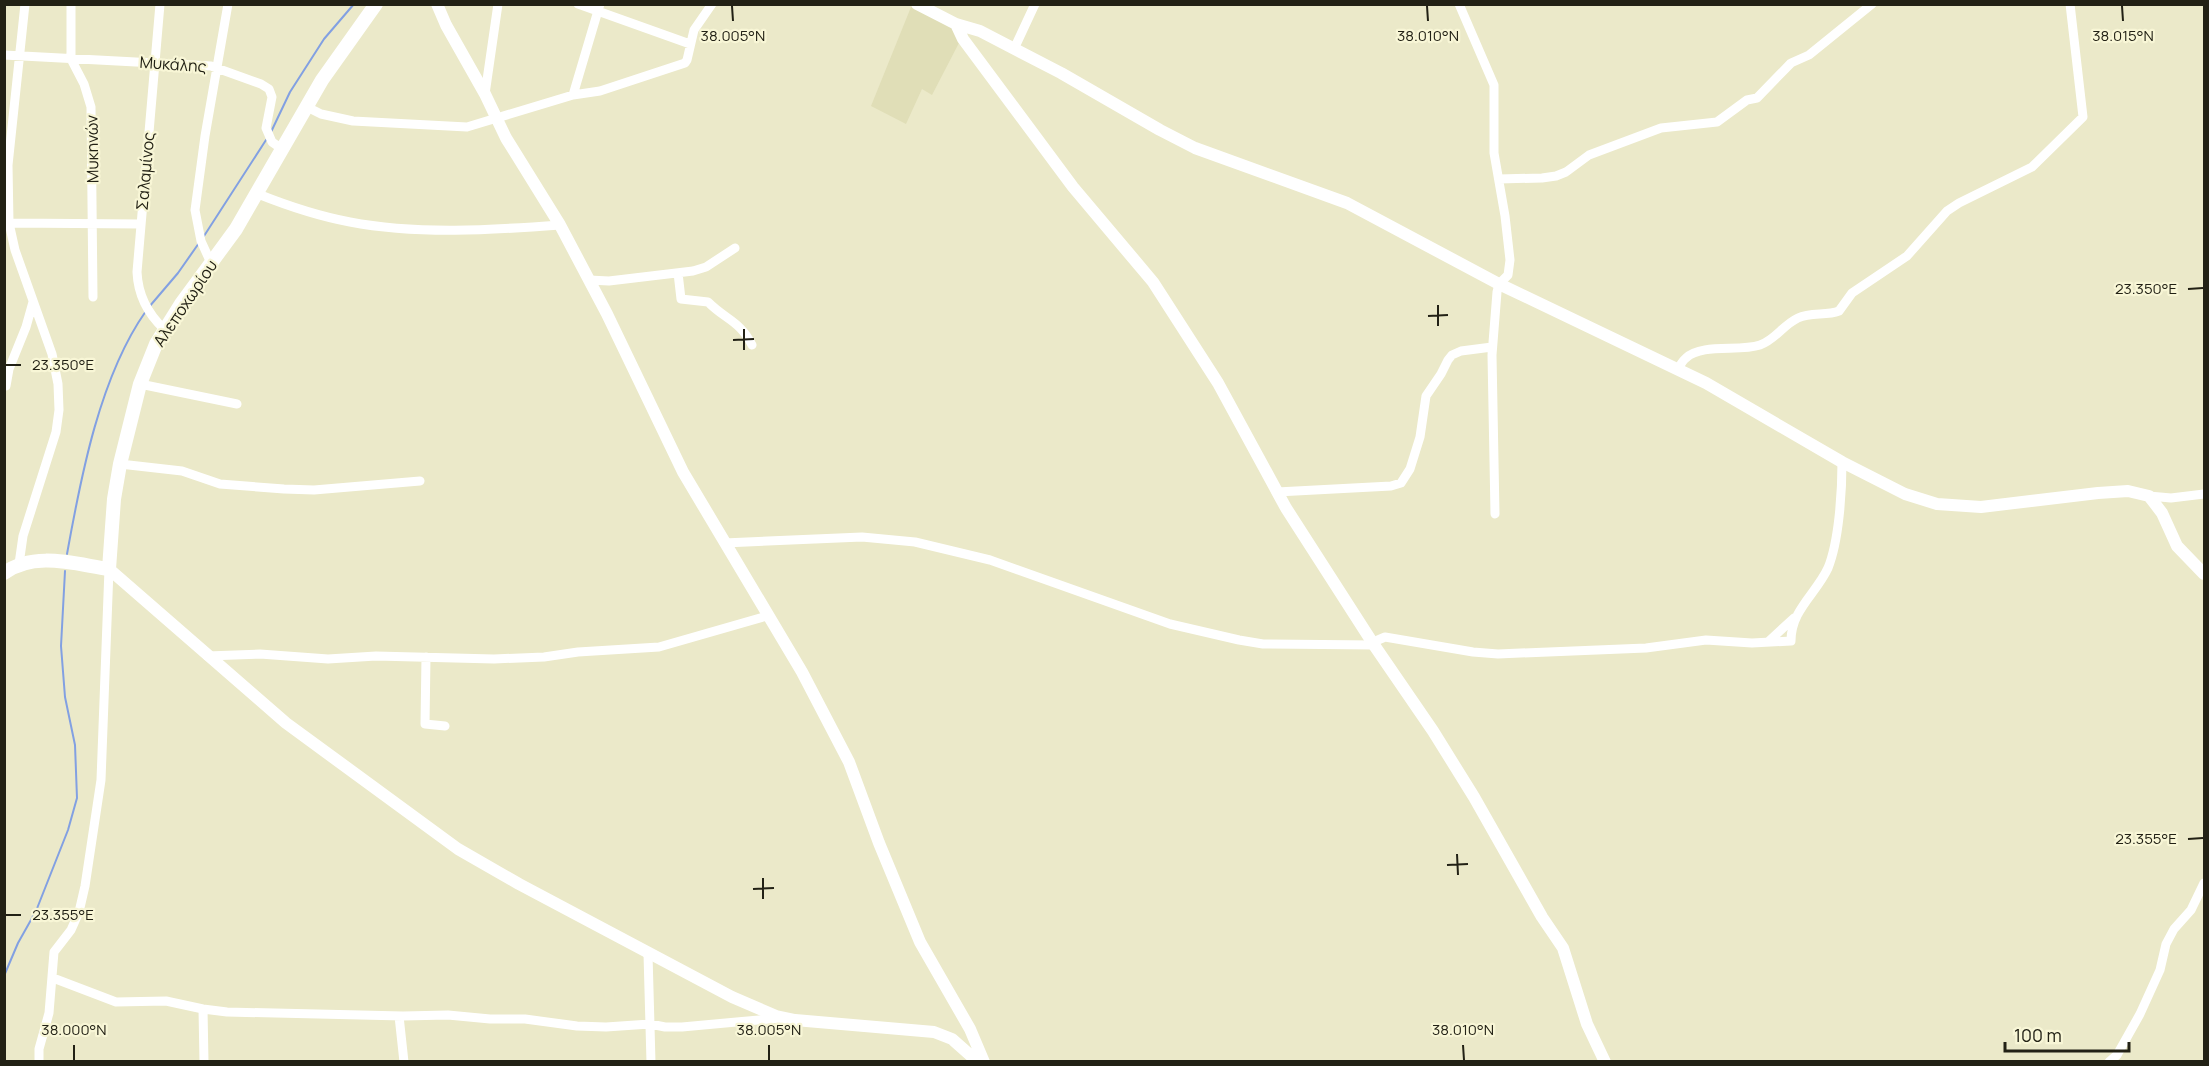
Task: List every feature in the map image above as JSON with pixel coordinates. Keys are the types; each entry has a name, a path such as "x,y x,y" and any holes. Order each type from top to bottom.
{"main road":[{"name":"Αλεποχωρίου","path":"109,569 114,499 120,464 140,384 164,329 258,194 305,106 355,31 376,4"},
{"path":"4,573 19,564 49,560 109,569"}],"street":[{"path":"19,564 23,537 56,432 59,410 54,361 15,250 9,223 6,167 25,4"},
{"name":"Μυκηνών","path":"71,4 71,59 84,84 91,107 93,297"},
{"name":"Σαλαμίνος","path":"160,4 137,286 147,310 164,329"},
{"path":"211,264 201,240 195,210 203,146 228,4"},
{"path":"437,4 514,152 560,225 607,314 669,446 802,672 849,762 879,843 920,942 970,1029 984,1062"},
{"path":"485,94 498,4"},
{"path":"578,4 599,8 690,44"},
{"path":"305,106 321,114 353,121 476,126 573,95 600,91 685,63 698,23 712,4"},
{"path":"917,4 956,24 980,31 1195,148 1347,203 1499,284 1716,388 1842,462 1905,494 1949,506 1999,506 2128,491 2149,496 2178,498 2205,494"},
{"path":"1014,49 1035,4"},
{"path":"1460,4 1493,81 1493,142 1510,260 1508,275 1499,284 1492,347 1495,514"},
{"path":"1499,179 1556,176 1566,172 1589,155 1660,128 1717,123 1748,100 1757,98 1791,63 1809,55 1872,4"},
{"path":"1678,369 1684,359 1690,355 1705,351 1755,347 1770,341 1800,317 1839,311 1852,293 1907,255 1939,219 1959,203 2038,163 2083,117 2070,4"},
{"path":"573,95 599,8"},
{"path":"956,24 963,39 1073,187 1153,282 1218,383 1277,492 1374,645 1454,765 1542,917 1563,948 1587,1024 1605,1062"},
{"name":"Μυκάλης","path":"4,55 154,61 199,64 218,68 269,89 273,97 266,128 272,142 282,149"},
{"path":"258,194 290,207 378,226 453,229 560,225"},
{"path":"9,223 141,224"},
{"path":"589,280 609,281 678,273 706,267 735,248"},
{"path":"678,273 681,299 708,302 716,310 740,325 752,345"},
{"path":"6,386 9,369 26,327 33,302"},
{"path":"1277,492 1391,486 1401,483 1410,469 1420,437 1426,396 1448,360 1452,355 1461,351 1492,347"},
{"path":"140,384 237,404"},
{"path":"1767,642 1796,616 1821,580 1834,549 1842,492 1842,462"},
{"path":"120,464 182,471 220,484 284,489 314,490 420,481"},
{"path":"2149,496 2162,513 2176,546 2205,574"},
{"path":"724,543 862,537 922,543 990,560 1170,624 1239,640 1263,644 1374,645"},
{"path":"109,569 286,723 458,849 732,998 782,1018"},
{"path":"39,1062 39,1049 47,1023 54,952 71,930 79,912 101,780 109,569"},
{"path":"207,656 260,654 328,659 376,656 544,657 578,652 659,647 767,616"},
{"path":"1374,645 1385,637 1498,654 1646,648 1706,640 1752,643 1791,641 1796,616"},
{"path":"426,657 425,724 445,726"},
{"path":"2109,1062 2117,1055 2140,1014 2160,969 2166,944 2174,929 2191,910 2205,883"},
{"path":"648,954 651,1062"},
{"path":"53,978 116,1002 166,1000 203,1010 227,1012 448,1015 490,1019 525,1019 577,1026 606,1027 650,1024 682,1027 782,1018 934,1032 952,1039 978,1062"},
{"path":"203,1010 204,1062"},
{"path":"399,1016 404,1062"}],"shaded area":[{"path":"911,7 951,25 960,41 932,95 922,89 906,124 871,106"}],"waterway":[{"path":"271,132 290,92 324,39 354,4"},
{"path":"204,236 266,140"},
{"path":"149,307 178,273 199,243"},
{"path":"67,554 86,460 104,396 116,365 146,311"},
{"path":"4,976 18,943 36,911 68,830 77,798 75,745 65,697 61,646 65,571"}]}
